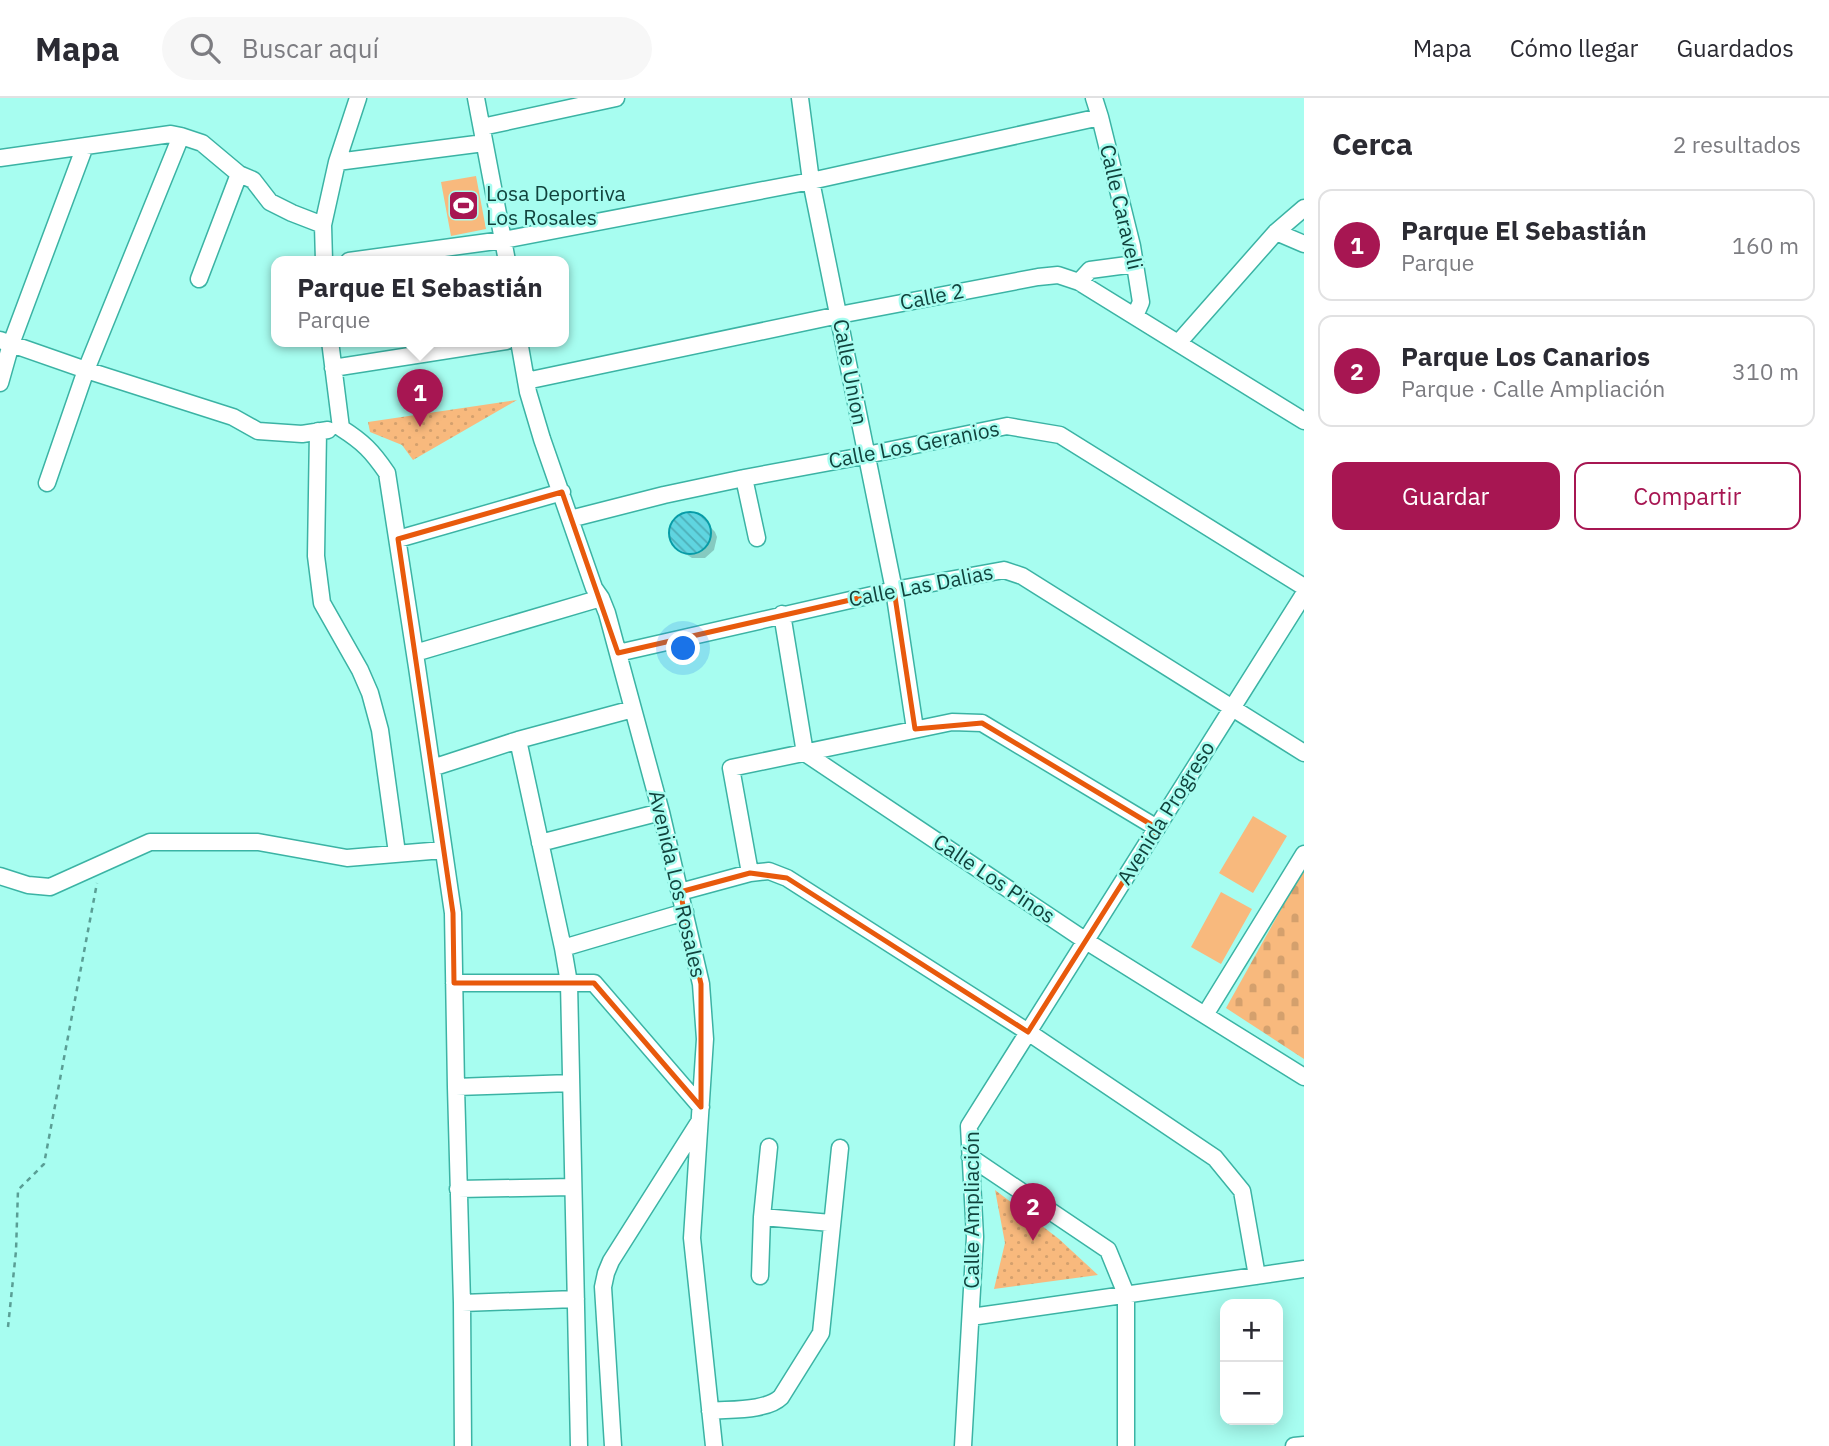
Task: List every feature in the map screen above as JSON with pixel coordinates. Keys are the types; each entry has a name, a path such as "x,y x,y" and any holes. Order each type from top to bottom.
{"street":[{"path":"324,256 323,225 337,162 358,98"},
{"path":"476,98 505,256"},
{"path":"337,162 483,135 616,98"},
{"name":"Calle Union","path":"800,98 811,181 894,590 915,729"},
{"name":"Calle Caraveli","path":"1094,98 1135,264 1141,302 1135,316"},
{"path":"386,256 503,240 811,181 1100,117"},
{"path":"0,158 171,134 181,136 202,143 239,174 253,180 270,202 292,214 323,225"},
{"path":"47,483 86,370 181,136"},
{"path":"0,383 5,342 85,146"},
{"path":"200,279 239,174"},
{"path":"1179,342 1276,232 1304,208"},
{"path":"1276,232 1304,244"},
{"path":"1079,282 1090,270 1135,264"},
{"name":"Calle 2","path":"526,380 839,315 1058,275 1079,282 1304,421"},
{"path":"5,342 233,417 258,431 302,434 341,428 375,454 387,473 453,914 463,1446"},
{"path":"330,347 341,428"},
{"path":"332,368 467,347"},
{"name":"Avenida Los Rosales","path":"520,347 542,439 594,588 607,614 661,812 701,984 705,1039 692,1238 714,1446"},
{"name":"Calle Los Geranios","path":"570,519 664,495 1007,426 1060,435 1304,587"},
{"path":"318,431 316,556 322,603 370,693 380,730 397,853"},
{"path":"744,478 757,538"},
{"path":"398,539 562,492"},
{"name":"Calle Las Dalias","path":"618,653 782,614 1004,570 1022,576 1304,753"},
{"name":"Avenida Progreso","path":"1028,1032 1304,594"},
{"path":"415,653 601,598"},
{"path":"782,614 805,753"},
{"path":"432,768 518,740 633,709"},
{"path":"750,873 731,768 952,722 982,723 1157,828"},
{"path":"518,740 569,983 579,1446"},
{"name":"Calle Los Pinos","path":"805,753 1086,941 1304,1077"},
{"path":"540,843 661,812"},
{"path":"0,876 28,885 50,887 150,842 258,842 347,858 443,850"},
{"path":"1205,1015 1304,854"},
{"path":"680,892 750,873 769,871 787,878 1028,1032 1215,1158 1242,1191 1257,1276"},
{"path":"563,948 685,912"},
{"path":"454,982 594,983 701,1114 606,1273 603,1287 613,1446"},
{"name":"Calle Ampliación","path":"964,1446 975,1237 969,1126 1028,1032"},
{"path":"456,1087 571,1083"},
{"path":"760,1276 762,1217 769,1147"},
{"path":"710,1411 765,1406 776,1402 821,1333 840,1148"},
{"path":"970,1157 1108,1250 1126,1294 1126,1446"},
{"path":"458,1189 573,1187"},
{"path":"762,1217 831,1223"},
{"path":"971,1317 1304,1269"},
{"path":"462,1303 576,1299"},
{"path":"1294,1446 1304,1445"}],"path":[{"path":"8,1327 16,1251 18,1189 44,1164 101,862"}],"highlighted area":[{"path":"562,492 618,653 894,590 915,729 982,723 1157,828 1028,1032 787,878 750,873 680,892 701,984 701,1107 594,983 454,983 453,913 398,539"}],"green space":[{"name":"Losa Deportiva Los Rosales","path":"476,176 486,229 451,236 441,182"},
{"path":"517,400 413,460 402,445 370,432 368,422"},
{"path":"1253,816 1287,836 1253,893 1219,873"},
{"path":"1304,868 1304,1059 1226,1008"},
{"path":"1221,892 1252,909 1221,964 1191,947"},
{"path":"995,1190 1059,1239 1098,1275 994,1289 1005,1243"}],"building":[{"path":"690,512 705,518 711,533 705,548 690,554 675,548 669,533 675,518"}],"place":[{"name":"Losa Deportiva Los Rosales","path":"463,206"},
{"name":"Parque El Sebastián","path":"420,427"},
{"name":"Parque Los Canarios","path":"1033,1241"}]}
